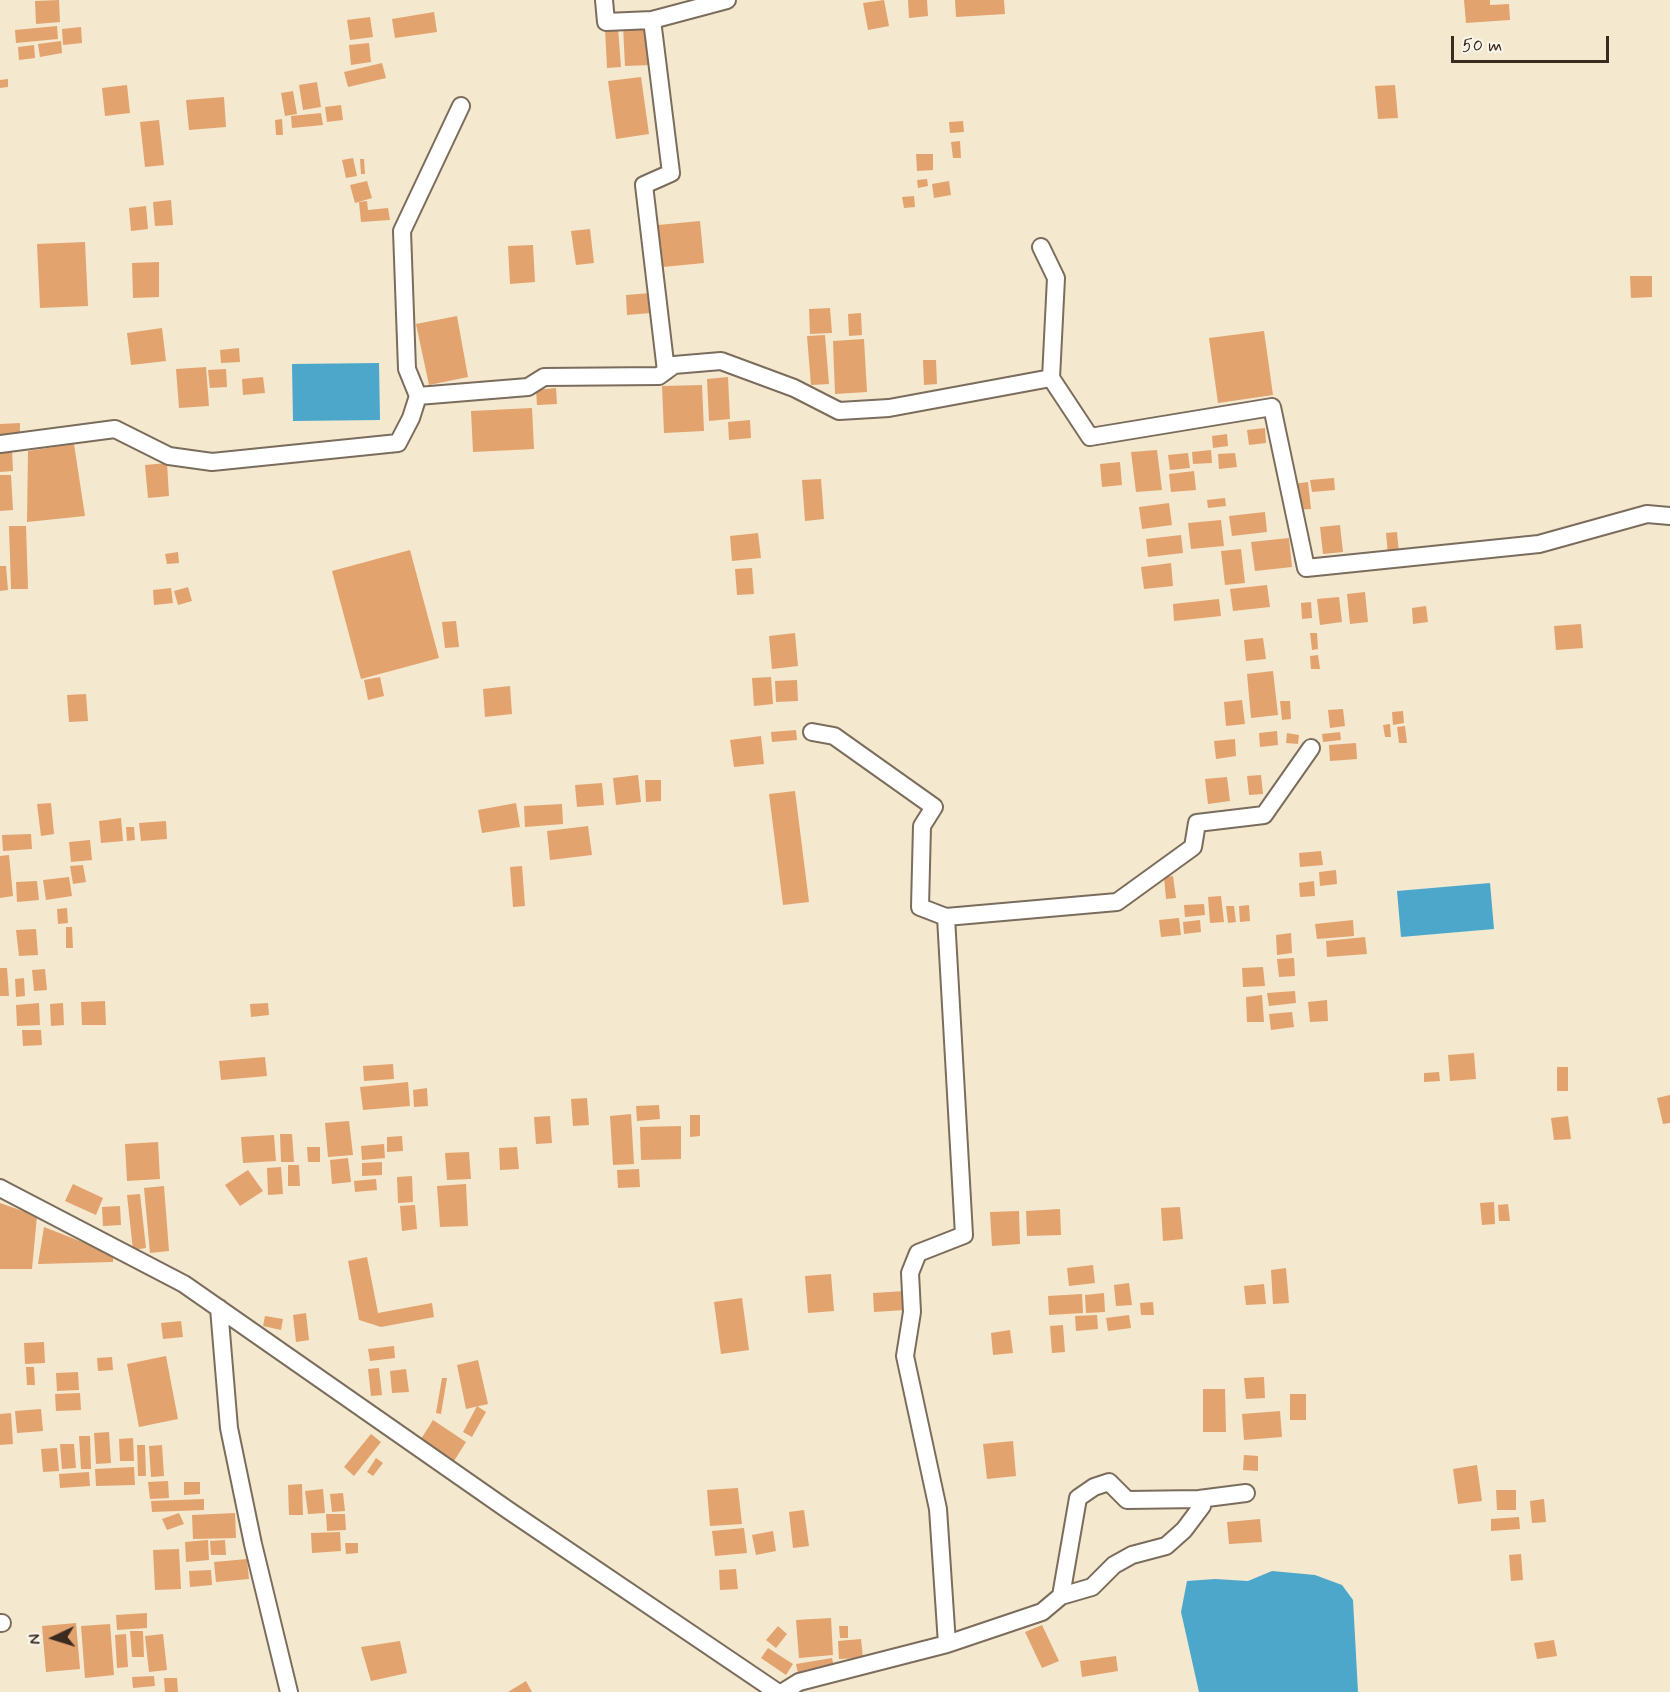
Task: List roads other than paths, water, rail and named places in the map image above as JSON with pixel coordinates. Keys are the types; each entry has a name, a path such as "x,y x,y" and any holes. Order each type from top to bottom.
{"street":[{"path":"604,0 606,22 652,20 727,0"},
{"path":"652,20 671,173 644,185 666,371"},
{"path":"0,444 115,429 169,456 212,462 398,443 411,418 418,396 407,369 402,231 461,106"},
{"path":"1041,247 1056,278 1051,378 1090,437 1272,407 1306,568 1539,544 1647,514 1670,516"},
{"path":"418,396 528,387 544,377 659,376 674,365 721,361 794,388 839,411 889,408 1051,378"},
{"path":"812,732 834,736 934,807 922,826 920,907 946,917 1117,902 1193,847 1197,823 1264,815 1311,748"},
{"path":"946,917 964,1235 918,1253 910,1273 912,1312 905,1356 938,1509 947,1644"},
{"path":"0,1188 184,1284 508,1510 777,1692"},
{"path":"219,1308 229,1428 253,1544 289,1692"},
{"path":"1061,1596 1078,1498 1094,1487 1109,1482 1127,1500 1199,1498 1246,1493"},
{"path":"783,1692 798,1682 947,1644 1042,1612 1061,1596 1092,1587 1114,1565 1132,1555 1166,1546 1184,1530 1202,1506 1199,1498"}],"water":[{"path":"379,363 380,420 293,421 292,364"},
{"path":"1490,883 1494,929 1401,937 1397,891"},
{"path":"1272,1571 1315,1575 1342,1585 1353,1600 1358,1692 1199,1692 1181,1612 1187,1581 1215,1579 1248,1581"}]}
